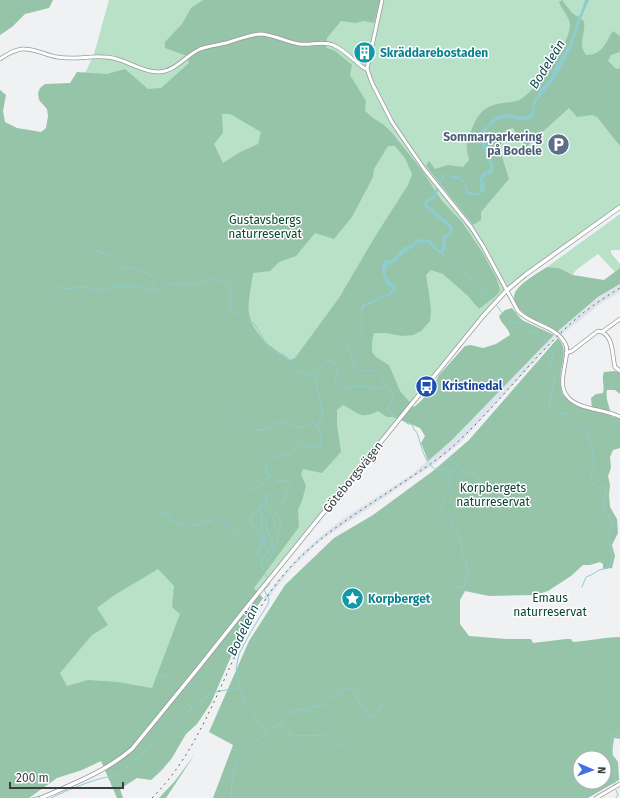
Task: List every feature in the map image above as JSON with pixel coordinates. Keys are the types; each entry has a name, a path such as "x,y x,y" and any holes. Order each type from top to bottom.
{"street":[{"path":"382,0 367,69 372,83 392,122 425,170 471,227 483,246 514,305 521,314 559,335 566,345 563,389 568,398 576,403 620,417"},
{"path":"0,60 17,50 27,49 58,57 108,57 151,72 160,72 171,69 194,52 206,46 238,40 248,35 262,34 301,44 324,43 333,45 367,69"},
{"name":"Göteborgsvägen","path":"41,798 106,768 120,758 142,738 466,336 506,291 524,275 620,207"},
{"path":"602,332 620,319"},
{"path":"566,353 572,352 598,331 602,332 607,335 610,342 615,367 620,370"},
{"path":"596,798 620,784"}],"shaded area":[{"path":"620,284 620,292 603,302 561,335 557,332 599,297"},
{"path":"554,335 557,337 458,445 434,464 320,541 292,568 266,601 263,598 301,554 322,535 343,519 412,474 452,440"}],"green space":[{"path":"0,0 53,0 49,8 25,14 12,27 0,35"},
{"name":"Gustavsbergs naturreservat","path":"109,0 620,0 620,205 512,285 499,298 134,743 109,763 0,742 57,142 94,54"},
{"name":"Gustavsbergs naturreservat","path":"203,0 384,0 378,8 374,23 364,21 355,23 341,21 327,38 326,48 334,50 352,65 350,75 366,101 365,111 392,133 421,169 442,201 462,222 482,252 497,279 500,290 497,295 479,309 468,296 443,274 431,270 426,275 431,311 430,321 421,331 413,335 402,336 386,333 374,333 372,352 376,357 389,365 400,391 414,407 422,400 433,386 439,375 465,346 471,345 483,348 496,344 510,335 499,316 505,310 512,308 522,320 554,335 452,440 428,461 421,443 425,436 420,428 393,417 387,417 378,411 372,414 363,415 356,413 343,405 337,410 337,425 341,452 322,473 303,469 301,474 306,486 298,510 299,527 254,588 263,598 242,631 211,703 197,724 186,734 172,758 151,780 137,778 120,789 123,798 117,798 101,761 82,770 57,778 29,798 0,798 0,90 6,95 3,111 5,122 17,128 41,132 46,128 48,116 47,109 39,100 38,93 40,88 45,84 70,83 77,72 107,74 125,69 148,89 161,88 189,63 187,56 165,48 165,42 182,24 191,8","holes":["222,114 230,114 261,132 258,144 240,152 223,163 214,144 223,133","388,146 395,146 405,158 412,174 408,185 376,235 339,298 295,358 290,360 264,341 251,321 249,304 253,273 270,271 279,262 296,256 315,233 334,239 352,217 373,177 374,169","158,569 174,586 172,607 180,614 152,688 118,682 88,680 67,686 60,673 92,635 108,625 97,608 113,596"]},
{"path":"562,0 572,13 584,21 582,46 586,55 600,51 613,31 620,36 620,52 611,55 608,61 616,69 620,68 620,146 597,117 592,115 577,117 569,108 526,147 512,127 499,147 509,179 481,212 481,220 473,225 426,166 429,161 435,169 448,165 463,167 469,160 467,141 475,121 480,114 487,108 500,103 521,99 528,94 543,77 564,44 570,26 568,17 559,2"},
{"path":"620,214 620,250 611,250 611,253 620,264 620,268 615,272 598,254 576,270 573,275 559,268 547,267"},
{"path":"547,267 559,268 573,275 604,280 620,268 620,284 598,297 557,332 534,320 519,308 515,301 514,294 519,287"},
{"name":"Korpbergets naturreservat","path":"558,338 561,341 564,351 561,376 562,393 575,405 592,409 591,398 596,394 603,393 604,372 615,371 620,373 620,394 615,390 607,390 607,400 611,416 620,419 620,448 613,450 610,457 611,468 608,476 610,485 610,507 617,519 618,533 612,545 615,556 612,568 603,569 603,564 600,562 590,565 583,565 571,576 548,591 535,595 489,596 465,591 460,600 460,624 469,636 506,639 531,639 533,643 566,639 571,639 573,642 620,637 620,739 614,738 612,754 612,750 572,750 572,790 602,790 588,798 213,798 233,745 209,732 249,641 285,585 334,538 373,515 433,471 469,440"},
{"path":"195,754 166,798 159,798 175,781"},
{"path":"612,754 618,762 619,780 612,784"}],"water":[{"name":"Bodeleån","path":"585,0 589,0 571,49 556,77 537,101 532,118 522,120 503,118 489,127 484,134 483,141 493,163 494,169 492,170 492,174 486,175 482,181 485,184 485,189 482,193 478,195 468,195 464,183 459,179 453,179 449,175 459,177 465,182 468,191 473,193 480,192 481,176 491,168 480,141 481,132 492,120 503,114 520,117 530,115 533,100 537,97 540,89 550,79 567,47 570,47 570,42"},
{"name":"Bodeleån","path":"443,175 449,175 444,176 436,198 427,202 427,205 453,227 452,234 445,240 445,251 442,254 436,251 428,242 418,243 395,262 388,265 386,274 388,279 396,286 396,291 389,296 365,305 361,318 362,305 388,294 393,289 393,287 388,287 383,274 382,267 384,260 388,259 391,261 404,247 410,246 418,239 430,240 437,249 441,251 443,236 449,233 450,228 425,207 424,203 426,199 432,197"}],"waterway":[{"path":"87,243 93,246 96,250 113,258 122,268 134,268 152,276 156,289"},
{"path":"443,253 444,257 456,269 469,277 476,287 487,293 493,300"},
{"path":"56,287 64,289 85,287 103,290 112,287 136,286 147,290 160,289 169,283 176,285 192,283 198,284 214,279 224,281 227,283 231,291 231,313 242,315 249,322 254,323 269,349 286,356 290,360 290,366"},
{"path":"497,306 509,322 518,323 523,326 526,331 532,331 541,336 547,343"},
{"name":"Bodeleån","path":"268,579 261,565 262,562 258,553 262,544 262,538 251,524 251,517 259,510 268,495 272,493 279,501 283,503 285,500 285,492 290,484 286,481 277,481 267,474 267,464 275,457 291,453 300,444 312,447 320,445 321,439 318,425 323,414 315,380 317,373 323,364 333,360 338,371 335,381 339,388 344,389 357,386 381,389 385,388 386,385 380,373 374,370 363,371 357,368 354,364 352,364 352,355 346,349 348,341 359,335 361,331 361,318"},
{"path":"549,348 553,353 549,369 554,376 549,403 552,409"},
{"path":"294,371 316,377"},
{"path":"386,384 389,386 393,397 387,410 397,417"},
{"path":"228,410 237,419 244,421 248,427"},
{"path":"558,412 570,415 574,422 585,431"},
{"path":"403,420 408,424 412,424 418,435 428,462"},
{"path":"254,430 263,430 282,421 300,428 311,423 317,425"},
{"path":"586,433 589,438 593,452 592,458 595,463 591,471 591,475"},
{"path":"438,468 451,458 462,470 476,475 481,481 486,493"},
{"path":"431,466 437,470 445,469 449,477 450,487 442,503 441,510 451,521 461,540 462,556 466,560 466,570 468,575 464,587 456,587"},
{"path":"447,469 458,474 465,486 473,492"},
{"path":"249,490 263,484 268,476"},
{"path":"591,478 592,484 594,484"},
{"path":"582,587 586,577 599,570 608,568 612,558 609,537 612,526 609,516 605,515 603,510 606,490 603,487 600,488 597,486"},
{"path":"263,562 269,561 277,543 280,528 280,520 266,502 267,496"},
{"path":"262,506 273,516 278,535"},
{"path":"260,509 267,522 267,530 274,548"},
{"path":"160,512 170,515 171,521 173,522 187,525"},
{"name":"Bodeleån","path":"261,513 261,531 273,547"},
{"path":"192,525 198,525 203,521 211,521 218,516 230,528 238,532 244,529 245,525 249,521"},
{"path":"262,538 265,541 264,546 268,553 262,561"},
{"name":"Bodeleån","path":"51,798 94,781 111,776 117,776 167,734 175,722 205,698 215,692 237,688 240,683 236,668 239,654 268,604 269,599 264,590 270,584 269,582"},
{"path":"159,678 166,675 179,686"},
{"path":"231,798 233,774 240,756 248,747 266,734 266,731 258,723 254,715 247,707 239,687"},
{"path":"266,731 280,724 289,713 301,709 310,711 311,707 325,706 329,698 348,688 354,690 359,703 366,707 370,718 375,716 383,703"},
{"path":"187,702 191,708"},
{"path":"280,723 289,732 289,735 325,735 334,745 343,746 354,753"},
{"path":"620,729 620,733"},
{"path":"614,785 616,776 611,741 612,735 620,737"},
{"path":"616,790 618,795 616,798"},
{"path":"32,798 40,796"}],"railway":[{"path":"152,798 172,775 189,749 204,723 257,613 274,587 287,571 316,543 365,507 439,458 451,448 467,433 560,333 587,310 620,288"}],"place":[{"name":"Skräddarebostaden","path":"365,53"},
{"name":"Sommarparkering på Bodele","path":"558,144"},
{"name":"Kristinedal","path":"426,386"},
{"name":"Korpberget","path":"352,599"}],"park label":[{"name":"Emaus naturreservat","path":"550,605"}]}
